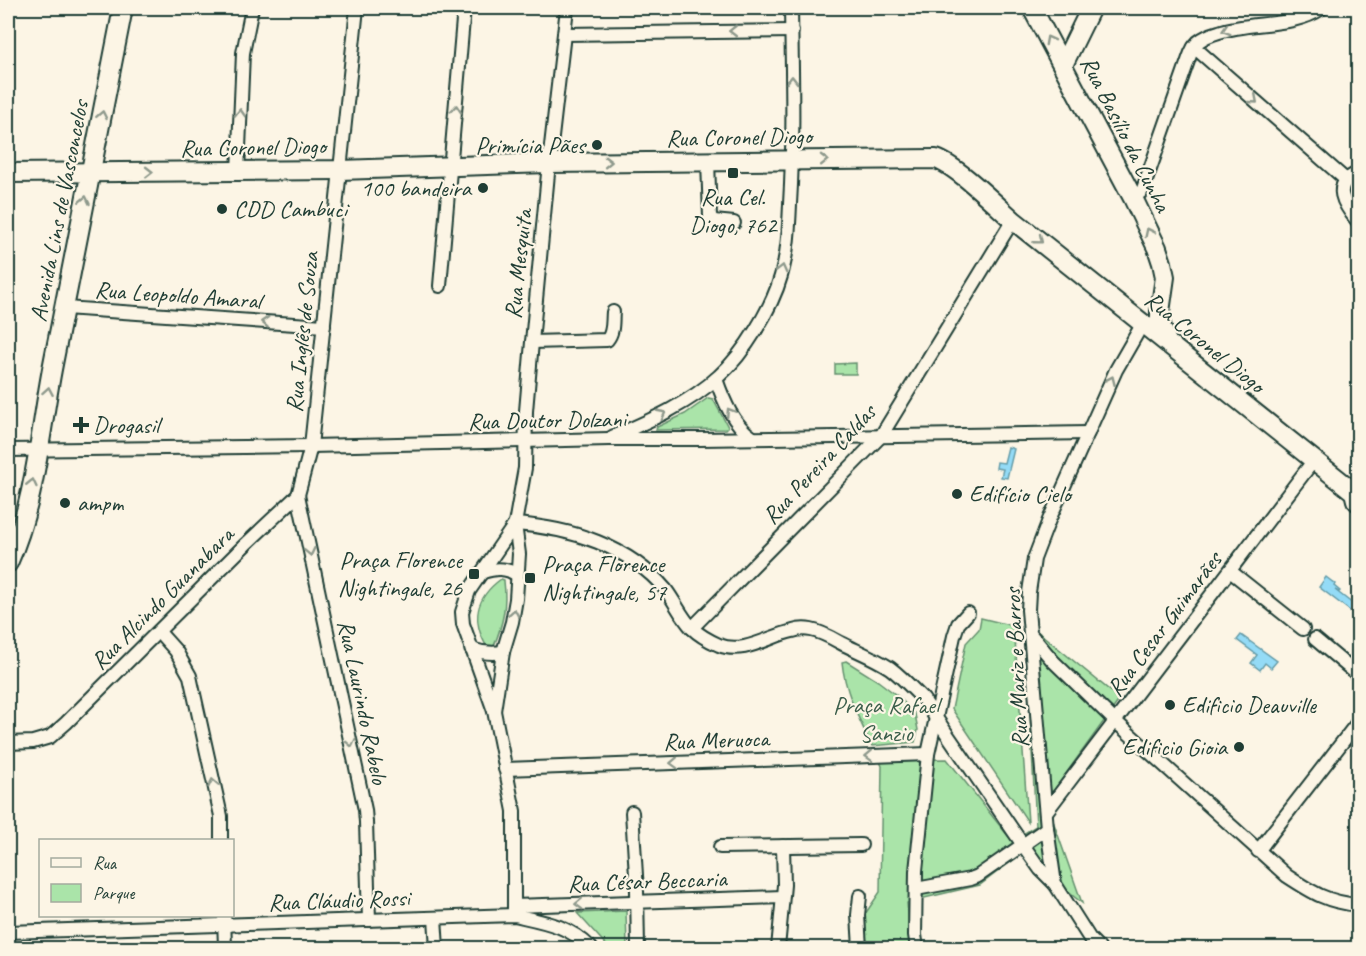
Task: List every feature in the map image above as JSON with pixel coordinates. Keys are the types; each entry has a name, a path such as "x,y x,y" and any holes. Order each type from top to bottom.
{"street":[{"name":"Avenida Lins de Vasconcelos","path":"8,563 24,516 35,471 123,8"},
{"path":"238,172 243,53 252,8"},
{"name":"Rua Inglês de Souza","path":"311,446 357,8"},
{"path":"440,286 464,8"},
{"name":"Rua Mesquita","path":"515,524 525,468 526,411 532,342 567,8"},
{"path":"609,439 678,405 716,379 758,328 771,303 781,278 787,250 792,160 791,8"},
{"name":"Rua Basílio da Cunha","path":"1032,8 1133,198 1157,248 1165,277 1160,322 1168,344"},
{"path":"1063,65 1091,8"},
{"path":"1133,198 1143,189 1189,58 1198,42 1210,35 1234,27 1298,18 1310,15 1322,8"},
{"path":"564,34 792,31"},
{"path":"1194,47 1346,180"},
{"name":"Rua Coronel Diogo","path":"8,173 238,172 549,163 936,159 962,175 1013,220 1357,496"},
{"path":"708,161 710,217 714,221 734,224"},
{"path":"1359,173 1346,180 1343,186 1343,200 1359,222"},
{"name":"Rua Pereira Caldas","path":"692,628 880,436 1013,220"},
{"path":"1143,323 1164,287"},
{"name":"Rua Leopoldo Amaral","path":"65,308 324,326"},
{"path":"532,342 607,340 612,330 613,312"},
{"name":"Rua Mariz e Barros","path":"1099,948 1090,939 1055,884 1047,828 1028,610 1029,592 1034,559 1048,520 1116,370 1143,323"},
{"path":"716,379 724,402 733,417 742,430 753,438"},
{"name":"Rua Doutor Dolzani","path":"8,450 1088,433"},
{"path":"298,495 311,446"},
{"name":"Rua Cesar Guimarães","path":"1046,812 1314,460"},
{"name":"Rua Alcindo Guanabara","path":"8,743 33,742 50,737 298,495"},
{"name":"Rua Laurindo Rabelo","path":"298,495 365,810 369,920"},
{"path":"515,524 578,534 620,552 644,569 665,589 692,628 707,639 728,648 739,648 792,631 811,630 890,668 922,699 1040,869 1055,884"},
{"path":"514,910 514,811 494,711 471,649 463,624 462,612 469,591 515,524"},
{"path":"494,711 503,652 513,622 516,599 519,554 515,524"},
{"path":"483,572 505,569 517,575"},
{"path":"1230,572 1303,628"},
{"path":"917,948 916,889 928,754 956,629 968,614"},
{"path":"159,632 176,651 190,676 220,816 221,839"},
{"path":"1031,635 1053,661 1115,722 1287,876 1314,894 1340,903 1359,906"},
{"path":"1315,639 1359,675"},
{"path":"471,649 484,653 503,652"},
{"path":"1258,851 1359,722"},
{"name":"Rua Meruoca","path":"505,769 928,754"},
{"path":"632,812 638,948"},
{"path":"916,889 978,876 1047,828"},
{"path":"720,847 861,845"},
{"path":"778,948 784,885 783,846"},
{"path":"860,896 858,915 860,948"},
{"name":"Rua César Beccaria","path":"514,910 637,902 782,897"},
{"name":"Rua Cláudio Rossi","path":"8,932 224,920 435,918 514,910 554,923 576,934 591,948"},
{"path":"435,918 437,948"},
{"path":"224,920 225,948"}],"green space":[{"path":"856,363 856,374 835,374 835,364"},
{"path":"708,398 713,399 728,427 726,429 656,430 657,427 685,414"},
{"path":"501,579 504,580 505,590 504,614 494,646 491,648 487,647 482,637 478,610 486,594"},
{"path":"981,618 1014,626 1028,822 952,709 966,643 979,629"},
{"path":"1025,621 1120,699 1046,801 1082,903 1021,854 980,885 907,903 911,948 866,948 863,917 880,892 882,766 879,760 947,759 1012,841 1036,826"},
{"name":"Praça Rafael Sanzio","path":"846,661 899,697 915,714 918,730 915,742 872,746 849,695 842,662"},
{"path":"626,911 627,948 609,948 577,913"}],"water":[{"path":"1008,447 1014,449 1007,478 1001,477 1003,469 996,468 997,462 1004,463"},
{"path":"1326,577 1340,591 1335,590 1358,608 1354,614 1319,587"},
{"path":"1241,635 1277,661 1271,668 1265,663 1260,670 1251,663 1257,655 1237,640"}],"place":[{"name":"Primícia Pães","path":"597,145"},
{"name":"Rua Cel. Diogo, 762","path":"733,173"},
{"name":"100 bandeira","path":"483,188"},
{"name":"CDD Cambuci","path":"222,209"},
{"name":"Drogasil","path":"81,425"},
{"name":"Edifício Cielo","path":"957,494"},
{"name":"ampm","path":"65,503"},
{"name":"Praça Florence Nightingale, 26","path":"474,574"},
{"name":"Praça Florence Nightingale, 57","path":"530,578"},
{"name":"Edificio Deauville","path":"1170,705"},
{"name":"Edificio Gioia","path":"1239,747"}]}
